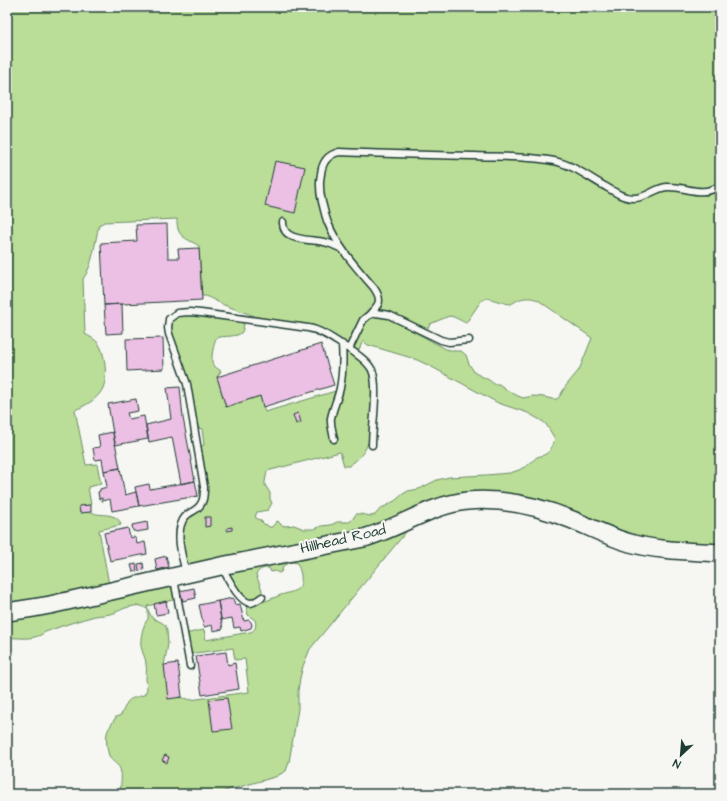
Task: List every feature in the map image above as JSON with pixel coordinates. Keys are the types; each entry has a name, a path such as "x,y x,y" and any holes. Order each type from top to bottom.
{"street":[{"name":"Hillhead Road","path":"7,612 50,605 221,566 364,538 444,506 454,503 475,501 504,501 541,509 615,538 644,546 663,549 720,553"}],"lane":[{"path":"349,349 364,320 377,306 379,297 374,288 334,237 324,213 320,188 321,175 323,163 333,153 509,157 553,160 561,162 616,193 630,198 643,197 661,188 673,187 695,192 705,192 720,186"},
{"path":"283,222 285,231 291,236 303,240 328,243 343,250"},
{"path":"190,666 180,576 180,529 185,516 197,509 202,504 204,487 188,389 169,334 169,319 176,313 189,312 308,328 320,332 342,344 368,364 374,376 375,392 372,445"},
{"path":"369,315 380,313 389,315 440,340 449,342 469,340"},
{"path":"334,439 331,418 343,371 342,344"},
{"path":"221,566 237,592 245,601 253,602 262,597"}],"green space":[{"path":"7,7 720,7 720,552 673,550 514,502 411,518 186,574 181,524 203,501 198,448 204,445 202,429 194,427 188,391 168,323 177,313 241,318 244,325 242,332 234,336 216,338 213,352 213,365 221,371 217,377 226,407 260,396 265,412 339,390 343,354 349,349 320,332 263,319 224,305 206,296 202,296 199,246 181,235 178,228 177,219 104,222 99,225 89,267 83,279 85,334 98,343 102,352 105,365 105,384 95,399 75,410 86,465 97,464 101,484 88,487 91,505 79,506 80,513 92,512 115,517 120,521 121,525 99,530 110,590 7,611","holes":["487,298 510,304 524,298 533,298 592,338 579,370 557,399 533,396 523,398 518,396 499,384 494,384 475,373 469,364 466,355 461,351 446,349 407,328 422,330 428,328 430,324 449,316 466,323 481,301","363,341 368,345 415,359 498,403 528,413 542,421 546,424 555,439 550,451 537,457 528,465 519,470 510,473 449,477 437,480 419,489 408,491 396,500 381,508 375,515 371,516 356,514 349,522 337,522 314,529 304,529 294,525 285,526 281,525 278,521 272,527 269,527 255,517 257,512 268,510 272,503 270,493 265,485 267,471 340,452 344,466 349,466 365,450 368,443 372,443 374,376 357,354"]},
{"path":"411,526 310,649 300,678 298,709 289,762 286,771 275,777 218,794 120,794 121,772 118,766 110,758 107,744 107,733 116,717 121,715 128,701 144,695 146,691 146,662 142,649 141,636 148,619 148,610 152,618 165,625 167,630 168,644 164,665 178,697 190,700 249,692 245,659 235,660 233,648 188,654 184,634 204,630 206,640 250,632 255,628 255,620 248,615 245,601 221,566","holes":["292,562 297,563 301,575 301,584 297,590 263,602 261,597 262,590 256,575 258,572 262,569 269,568 271,572 275,571 279,573 284,565"]},
{"path":"173,578 177,599 147,606 148,610 140,606 136,606 126,608 112,614 95,616 47,631 39,636 7,638 7,612"}],"building":[{"path":"275,161 305,167 295,213 265,206"},
{"path":"167,224 168,258 179,258 178,249 199,248 202,300 104,305 101,243 137,241 136,225"},
{"path":"122,304 123,333 106,334 104,305"},
{"path":"163,338 164,369 127,371 126,339"},
{"path":"321,344 334,385 263,407 260,396 226,407 217,377"},
{"path":"180,387 183,418 195,481 181,484 172,437 149,442 146,425 171,419 167,388"},
{"path":"136,399 138,411 127,413 129,419 144,416 148,439 115,445 108,404"},
{"path":"298,413 301,422 296,424 293,415"},
{"path":"113,432 120,468 104,471 102,459 95,460 93,448 100,447 98,435"},
{"path":"120,468 125,495 136,492 139,506 112,511 110,499 102,501 102,498 99,499 98,492 100,489 107,487 104,471"},
{"path":"195,481 198,496 139,506 135,487 149,484 150,489"},
{"path":"91,505 91,512 80,513 79,506"},
{"path":"205,517 210,517 210,526 205,527"},
{"path":"147,522 148,530 133,531 132,525"},
{"path":"232,527 232,530 227,531 227,528"},
{"path":"128,528 130,538 134,537 137,544 145,542 147,554 110,561 104,533"},
{"path":"166,556 169,567 157,570 155,559"},
{"path":"143,563 144,570 139,571 138,564"},
{"path":"136,564 137,571 133,572 131,565"},
{"path":"194,588 196,598 183,601 180,591"},
{"path":"233,598 235,605 240,604 244,621 249,620 251,622 251,628 241,631 240,627 234,628 232,618 221,620 218,601"},
{"path":"166,601 168,613 156,615 154,604"},
{"path":"218,601 223,629 213,631 212,625 204,627 199,605"},
{"path":"226,652 228,665 235,663 239,689 202,695 196,656"},
{"path":"178,663 182,697 168,699 164,665"},
{"path":"227,698 232,729 213,731 209,700"},
{"path":"165,755 169,757 167,763 162,760"}]}
